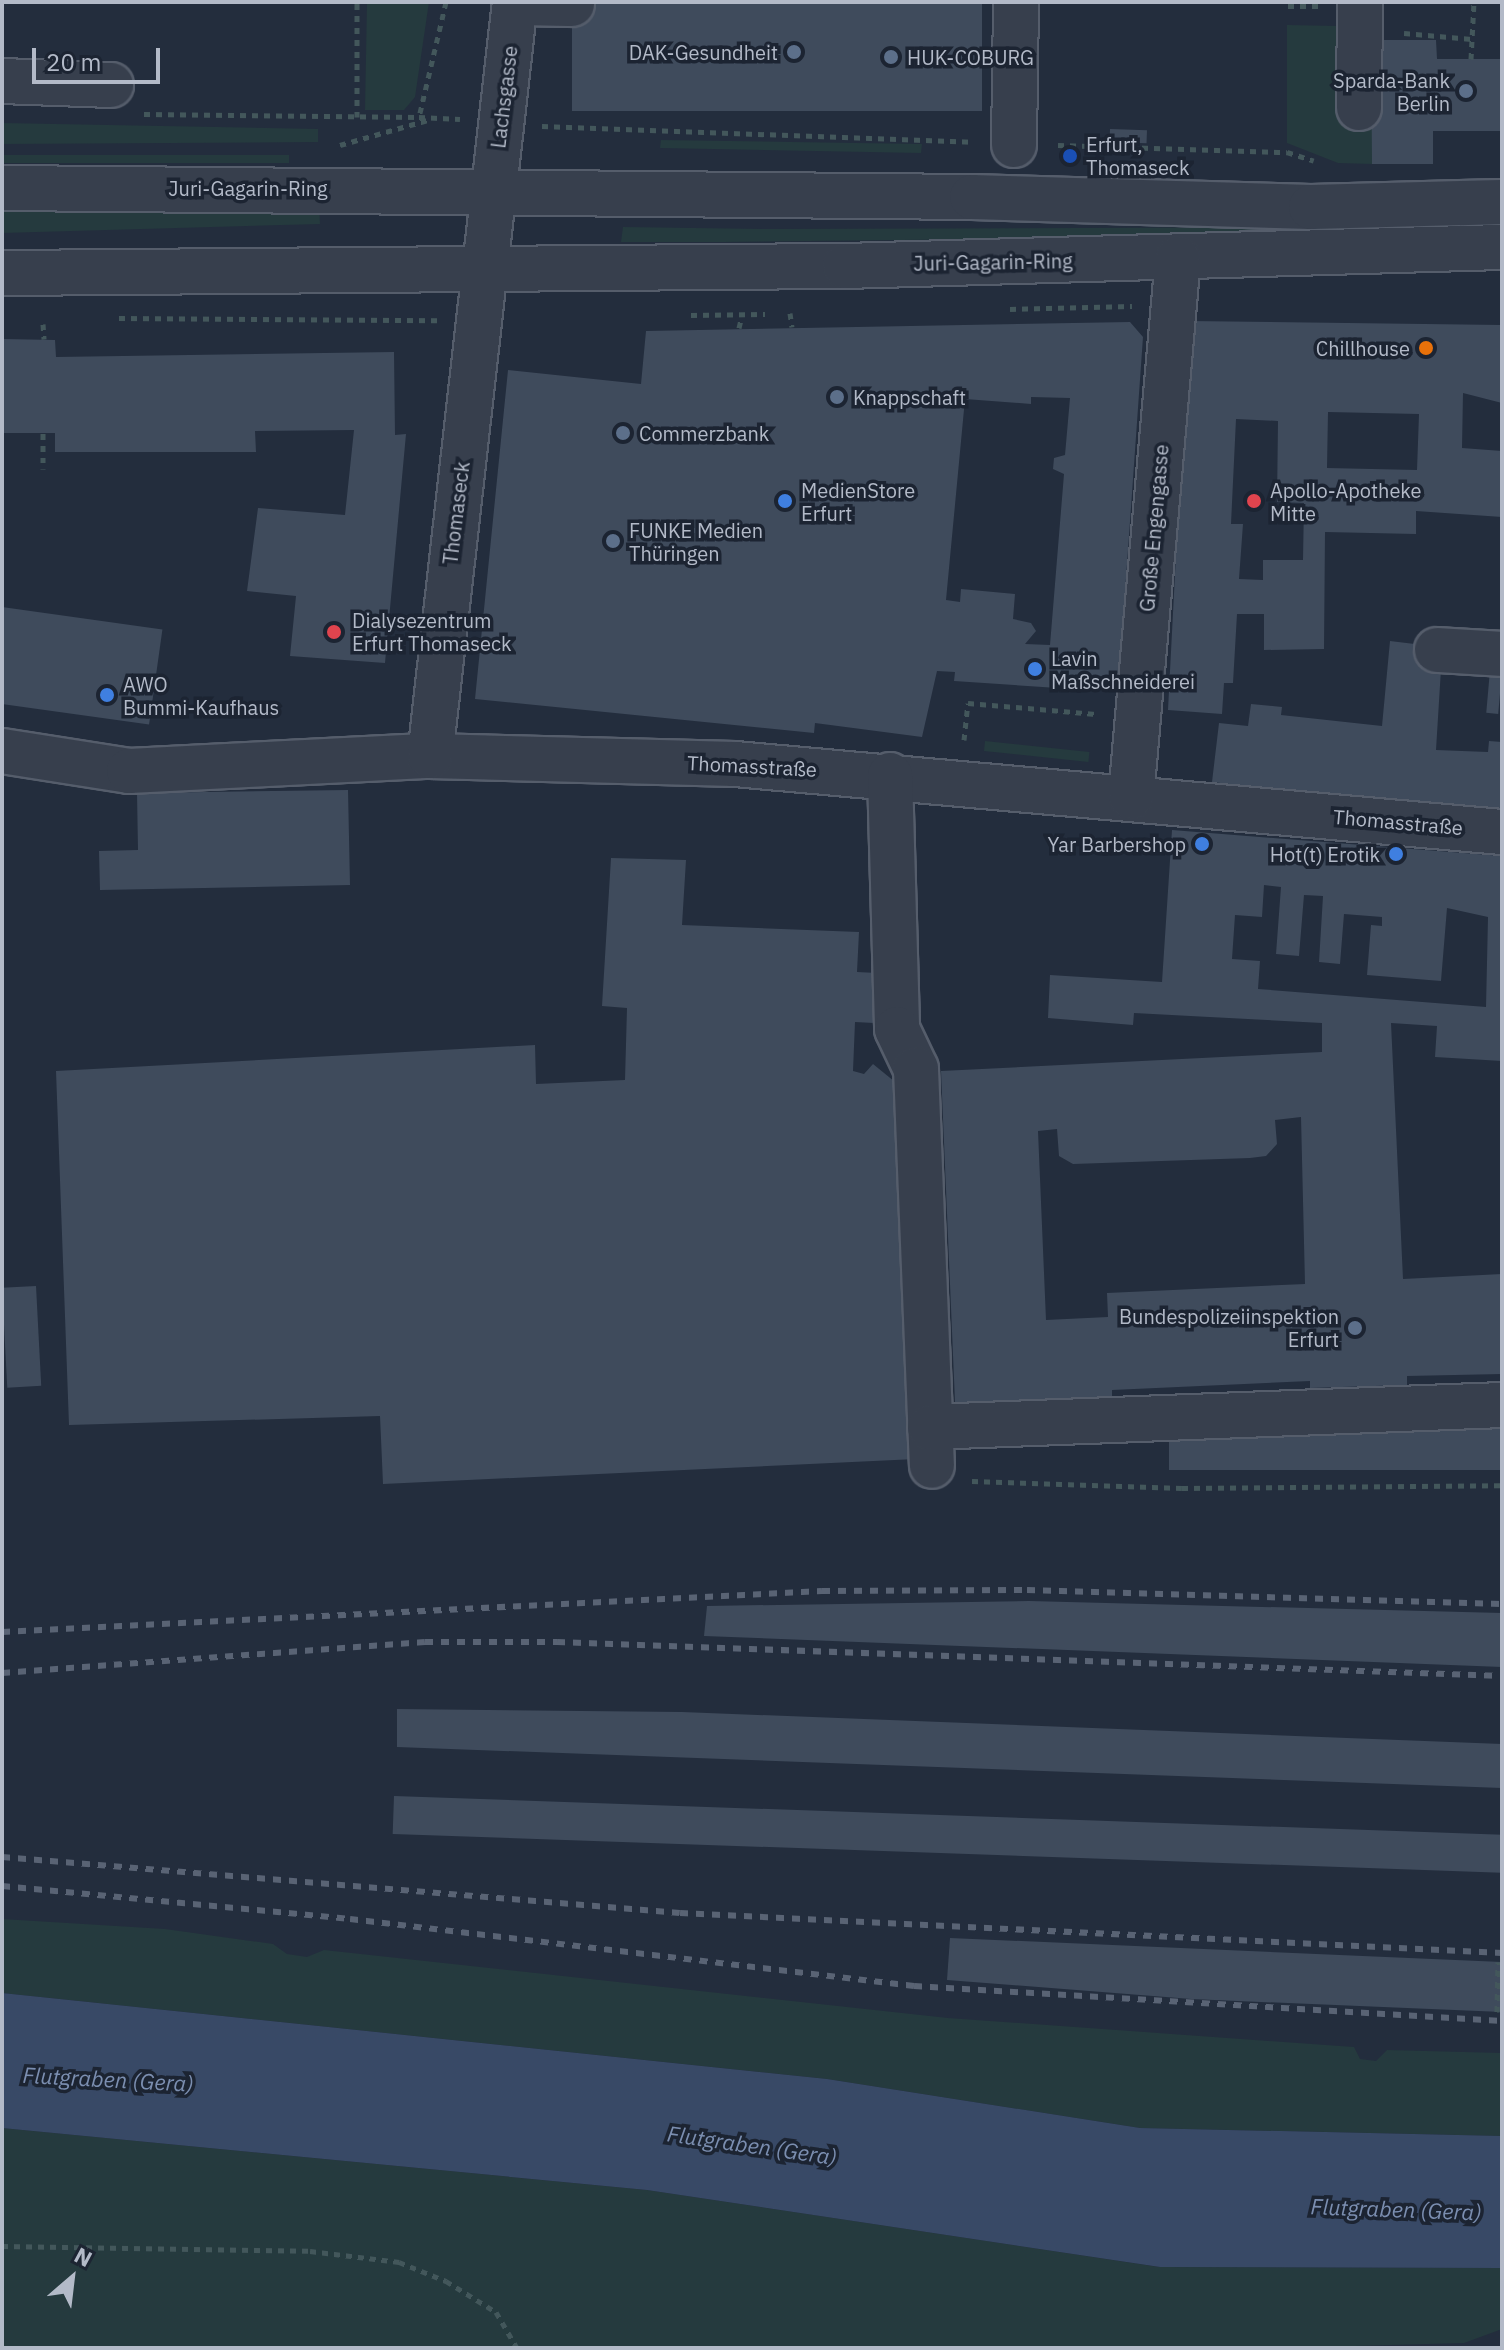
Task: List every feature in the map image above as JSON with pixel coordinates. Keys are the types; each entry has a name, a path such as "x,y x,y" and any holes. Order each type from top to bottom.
{"street":[{"path":"515,2 572,4"},
{"name":"Lachsgasse","path":"493,191 515,2"},
{"path":"1014,145 1016,2"},
{"path":"1359,108 1360,2"},
{"path":"2,81 118,99"},
{"name":"Juri-Gagarin-Ring","path":"2,188 493,191 1311,207 1502,202"},
{"path":"484,271 493,191"},
{"name":"Juri-Gagarin-Ring","path":"2,273 484,271 1178,258 1502,247"},
{"name":"Große Engengasse","path":"1131,797 1178,258"},
{"name":"Thomaseck","path":"430,756 484,271"},
{"path":"1437,650 1502,654"},
{"name":"Thomasstraße","path":"2,751 129,771 430,756 723,763 960,781 1502,832"},
{"path":"890,775 897,1029 916,1069 931,1446 1502,1405"}],"path":[{"path":"357,2 357,117"},
{"path":"419,117 446,2"},
{"path":"1471,59 1474,2"},
{"path":"1288,6 1311,7"},
{"path":"1394,32 1472,39"},
{"path":"118,99 357,117 435,117 599,132 943,139"},
{"path":"1014,145 1287,152 1328,166"},
{"path":"790,313 792,327"},
{"path":"105,315 479,320"},
{"path":"739,328 742,315"},
{"path":"43,324 44,339"},
{"path":"43,433 43,469"},
{"path":"960,781 968,703 1138,718"},
{"path":"931,1446 986,1486 1502,1485"},
{"path":"1497,2012 1498,1962"},
{"path":"2,2246 310,2251 399,2262 446,2281 496,2312 517,2348"}],"green space":[{"path":"367,2 429,2 415,97 404,110 365,110"},
{"path":"1287,25 1338,26 1338,117 1372,117 1372,164 1338,163 1287,143"},
{"path":"2,123 318,129 318,142 2,144"},
{"path":"661,140 922,144 921,153 660,148"},
{"path":"2,155 289,155 289,163 2,163"},
{"path":"319,206 320,224 2,233 2,208"},
{"path":"623,227 1379,227 1379,235 621,242"},
{"path":"985,741 1089,752 1088,762 984,751"},
{"path":"2,1919 165,1929 273,1944 287,1954 307,1957 324,1950 948,2018 1354,2047 1360,2059 1376,2061 1387,2050 1502,2053 1502,2136 1140,2128 827,2079 2,1993"},
{"path":"2,2128 647,2190 1159,2267 1502,2268 1502,2329 1464,2343 1282,2348 2,2348"}],"water":[{"name":"Flutgraben (Gera)","path":"2,1993 827,2079 1140,2128 1502,2136 1502,2268 1160,2267 647,2190 2,2128"}],"building":[{"path":"572,2 982,2 982,111 572,111"},
{"path":"1371,40 1436,40 1437,59 1502,59 1502,131 1433,131 1433,164 1372,164"},
{"path":"1110,129 1147,130 1147,143 1110,142"},
{"path":"1188,321 1502,325 1502,403 1463,393 1462,448 1502,451 1502,517 1416,511 1416,534 1325,532 1324,649 1264,650 1264,614 1237,614 1233,683 1224,683 1222,714 1168,710","holes":["1328,412 1419,414 1417,470 1327,468","1236,419 1278,421 1277,502 1304,503 1303,560 1263,560 1263,580 1239,579 1243,524 1231,524"]},
{"path":"1130,322 1143,337 1118,692 954,681 955,672 937,671 922,737 815,723 814,733 475,699 508,370 641,384 646,331","holes":["1031,397 1070,398 1065,455 1054,458 1053,469 1064,474 1050,645 1025,644 1036,631 1031,623 1013,619 1015,594 961,589 960,602 946,600 965,399 1031,404"]},
{"path":"2,339 55,340 56,357 394,352 395,435 406,434 385,663 290,656 296,596 247,591 258,508 345,515 354,430 255,431 256,452 55,452 55,433 2,433"},
{"path":"2,607 162,630 149,725 2,704"},
{"path":"1390,641 1431,646 1441,669 1436,750 1488,752 1489,741 1502,742 1502,816 1212,782 1219,723 1248,726 1251,704 1282,707 1281,715 1382,726"},
{"path":"1490,670 1502,671 1498,714 1486,713"},
{"path":"348,790 350,885 100,890 99,851 138,850 137,793"},
{"path":"1172,830 1502,856 1502,1061 1435,1057 1437,1026 1391,1023 1403,1279 1502,1274 1502,1374 1407,1376 1407,1385 1310,1388 1310,1381 1112,1390 1112,1402 955,1402 941,1071 1322,1052 1322,1023 1134,1013 1133,1025 1048,1018 1050,975 1162,982","holes":["1264,885 1281,887 1276,954 1299,956 1304,895 1323,896 1319,962 1340,964 1344,914 1382,917 1382,926 1371,925 1367,975 1441,981 1447,908 1488,917 1486,1007 1258,989 1260,961 1232,959 1235,915 1262,917","1301,1117 1305,1284 1107,1293 1108,1317 1046,1320 1038,1131 1057,1129 1059,1156 1073,1164 1250,1158 1266,1156 1277,1144 1275,1120"]},
{"path":"611,858 686,860 682,925 859,932 857,972 877,973 874,1023 855,1022 853,1071 864,1074 873,1064 900,1086 916,1459 383,1484 380,1416 69,1425 56,1071 535,1045 536,1084 625,1080 627,1008 602,1006"},
{"path":"36,1286 41,1386 7,1388 2,1288"},
{"path":"1169,1429 1502,1429 1502,1470 1169,1470"},
{"path":"1029,1601 1502,1613 1502,1667 704,1636 707,1606"},
{"path":"397,1709 682,1712 1502,1744 1502,1788 397,1747"},
{"path":"394,1796 1502,1835 1501,1873 393,1834"},
{"path":"950,1938 1502,1962 1502,2012 1191,1999 947,1980"}],"railway":[{"path":"2,1632 822,1591 1027,1590 1502,1604"},
{"path":"2,1673 425,1642 557,1642 1502,1676"},
{"path":"2,1857 680,1913 1502,1953"},
{"path":"2,1886 350,1919 914,1986 1502,2021"}],"place":[{"name":"DAK-Gesundheit","path":"794,52"},
{"name":"HUK-COBURG","path":"891,57"},
{"name":"Sparda-Bank Berlin","path":"1466,91"},
{"name":"Erfurt, Thomaseck","path":"1070,156"},
{"name":"Chillhouse","path":"1426,348"},
{"name":"Knappschaft","path":"837,397"},
{"name":"Commerzbank","path":"623,433"},
{"name":"MedienStore Erfurt","path":"785,501"},
{"name":"Apollo-Apotheke Mitte","path":"1254,501"},
{"name":"FUNKE Medien Thüringen","path":"613,541"},
{"name":"Dialysezentrum Erfurt Thomaseck","path":"334,632"},
{"name":"Lavin Maßschneiderei","path":"1035,669"},
{"name":"AWO Bummi-Kaufhaus","path":"107,695"},
{"name":"Yar Barbershop","path":"1202,844"},
{"name":"Hot(t) Erotik","path":"1396,854"},
{"name":"Bundespolizeiinspektion Erfurt","path":"1355,1328"}]}
